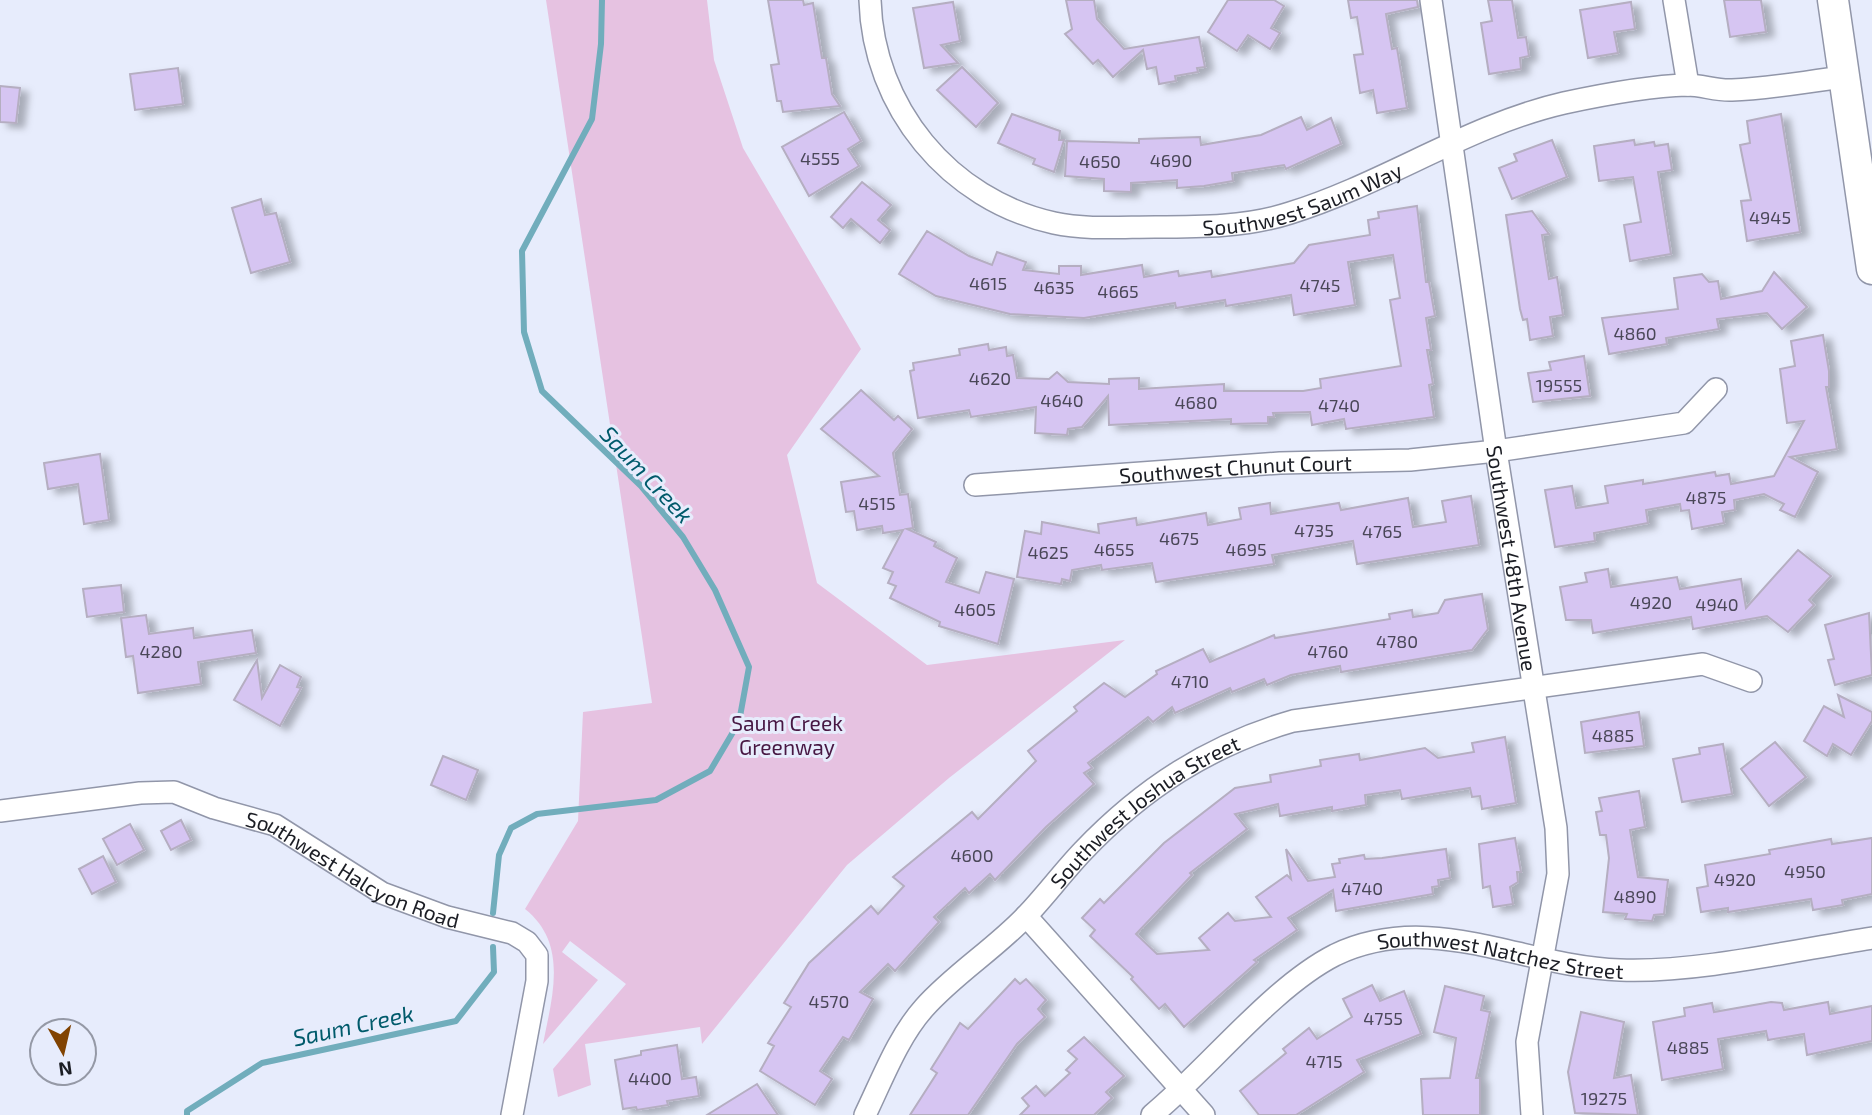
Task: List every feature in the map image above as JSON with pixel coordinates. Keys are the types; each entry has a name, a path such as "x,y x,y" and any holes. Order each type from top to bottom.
{"street":[{"name":"Southwest Saum Way","path":"870,0 870,20 884,76 894,102 930,151 976,191 1027,216 1056,223 1192,227 1261,220 1300,209 1451,144 1564,103 1688,85 1730,90 1845,77"},
{"name":"Southwest 48th Avenue","path":"1431,0 1558,856 1558,874 1527,1042 1532,1115"},
{"path":"1674,0 1688,85"},
{"path":"1833,0 1872,269"},
{"name":"Southwest Chunut Court","path":"975,485 1280,463 1410,460 1496,452 1684,423 1716,389"},
{"name":"Southwest Joshua Street","path":"865,1115 908,1030 923,1008 1026,916 1085,849 1111,825 1169,778 1203,755 1260,731 1293,721 1703,664 1751,681"},
{"name":"Southwest Halcyon Road","path":"0,811 128,794 174,792 214,808 275,825 382,893 447,917 512,933 527,942 537,955 537,981 512,1115"},
{"path":"1026,916 1203,1115"},
{"name":"Southwest Natchez Street","path":"1152,1115 1302,975 1336,955 1371,941 1428,935 1595,969 1658,969 1872,938"}],"green space":[{"name":"Saum Creek Greenway","path":"546,0 707,0 714,60 743,148 861,349 787,455 817,583 927,665 1125,640 949,778 847,865 702,1044 700,1027 585,1044 591,1085 558,1097 553,1069 626,984 570,941 562,952 598,980 543,1044 553,990 552,955 548,938 539,923 525,909 578,821 583,712 652,703"}],"building":[{"path":"768,0 803,0 804,5 813,3 822,58 826,58 832,94 840,106 783,112 781,101 777,101 771,65 779,64"},
{"path":"1066,0 1094,0 1097,19 1124,49 1199,37 1205,67 1197,68 1198,72 1175,76 1176,81 1159,84 1156,67 1147,69 1143,50 1113,77 1098,60 1093,64 1065,34 1072,29"},
{"path":"1228,0 1274,0 1284,6 1271,28 1280,33 1270,49 1248,35 1237,51 1208,32"},
{"path":"1348,0 1417,0 1418,7 1386,14 1392,49 1397,48 1407,108 1377,113 1373,90 1360,93 1354,55 1363,54 1357,17 1351,18"},
{"path":"1488,0 1512,0 1518,38 1526,37 1529,56 1520,58 1521,69 1489,74 1481,23 1492,21"},
{"path":"1724,0 1761,0 1766,32 1730,37"},
{"path":"953,2 960,41 941,45 958,63 924,68 913,8"},
{"path":"1631,2 1635,29 1614,32 1618,53 1588,58 1580,10"},
{"path":"962,67 998,103 976,127 937,90"},
{"path":"178,68 183,104 135,110 130,74"},
{"path":"0,86 20,88 16,123 0,122"},
{"path":"844,112 861,141 848,149 859,166 809,196 782,147"},
{"path":"1012,114 1060,131 1059,140 1064,140 1054,172 1033,164 1035,159 998,143"},
{"path":"1781,114 1800,232 1747,241 1741,201 1751,200 1740,145 1750,143 1747,121"},
{"path":"1301,117 1307,130 1331,118 1341,144 1286,169 1284,165 1232,173 1233,181 1204,186 1177,188 1177,180 1131,183 1131,192 1104,191 1104,179 1065,176 1067,141 1139,143 1139,139 1200,137 1201,145 1261,135"},
{"path":"1552,140 1567,177 1512,199 1499,168 1517,161 1514,154"},
{"path":"1634,140 1635,145 1654,142 1655,146 1668,144 1672,170 1658,172 1671,254 1630,261 1624,225 1641,222 1633,177 1599,181 1594,146"},
{"path":"862,182 891,205 878,220 890,230 880,243 851,219 843,228 831,217"},
{"path":"261,199 265,215 276,213 290,262 251,273 232,208"},
{"path":"1417,206 1426,282 1429,282 1435,316 1426,318 1431,350 1427,350 1433,384 1429,385 1434,417 1346,429 1344,419 1312,425 1310,412 1273,413 1274,417 1268,417 1268,423 1231,424 1231,419 1109,425 1108,396 1082,427 1068,429 1067,435 1035,433 1036,407 971,417 969,410 918,418 910,371 914,370 913,363 960,355 959,349 988,344 989,350 1006,347 1007,356 1013,355 1017,378 1049,379 1057,372 1068,382 1109,384 1109,379 1139,378 1139,389 1224,384 1224,391 1303,391 1321,388 1320,379 1401,366 1390,300 1400,298 1393,255 1348,262 1355,305 1294,315 1291,295 1226,306 1225,300 1176,308 1175,303 1084,318 1010,314 936,296 899,274 927,231 969,256 992,265 997,252 1026,262 1023,270 1059,274 1059,266 1081,266 1081,275 1142,265 1144,277 1178,271 1179,276 1211,271 1212,277 1294,263 1309,245 1370,235 1368,220 1379,218 1378,212"},
{"path":"1532,211 1549,234 1542,235 1549,279 1557,277 1563,315 1550,317 1553,336 1530,340 1527,319 1523,320 1520,309 1506,215"},
{"path":"1774,272 1807,307 1782,329 1767,313 1717,319 1719,329 1666,338 1667,344 1609,354 1602,318 1678,309 1674,278 1702,274 1709,282 1718,281 1721,299 1762,291"},
{"path":"1823,335 1829,371 1829,387 1826,387 1837,449 1790,457 1818,472 1795,517 1780,510 1784,504 1764,494 1734,500 1735,510 1722,512 1724,523 1692,529 1689,510 1681,511 1680,504 1646,510 1648,523 1594,533 1595,541 1555,547 1545,490 1572,486 1576,508 1608,503 1605,486 1643,480 1643,484 1715,472 1716,476 1729,474 1731,484 1774,476 1804,421 1787,423 1780,369 1795,366 1791,341"},
{"path":"1584,356 1590,396 1533,402 1528,373 1551,370 1549,362"},
{"path":"861,390 894,420 898,416 912,429 893,453 900,495 908,494 913,528 907,529 936,542 934,546 957,558 946,582 979,593 986,572 1014,579 998,644 939,626 940,622 890,598 896,586 888,583 893,572 883,568 903,530 883,533 882,526 857,530 854,511 846,512 841,482 879,476 821,429"},
{"path":"100,454 109,520 84,524 78,484 48,489 44,463"},
{"path":"1471,496 1479,545 1357,564 1353,541 1272,555 1274,564 1156,582 1152,563 1102,570 1101,565 1072,570 1070,581 1062,579 1061,584 1017,577 1025,531 1041,534 1042,522 1099,533 1098,524 1136,518 1137,525 1206,513 1208,525 1241,519 1239,508 1270,503 1271,514 1339,503 1341,510 1408,498 1413,527 1446,522 1442,501"},
{"path":"1798,550 1831,576 1809,600 1814,605 1788,632 1767,616 1693,629 1691,617 1593,633 1591,620 1566,620 1560,587 1587,582 1585,573 1608,569 1611,587 1677,577 1680,589 1741,579 1746,608"},
{"path":"121,585 124,612 87,617 83,589"},
{"path":"1482,594 1488,629 1472,650 1341,672 1340,666 1291,675 1267,685 1264,679 1232,692 1230,688 1175,713 1172,707 1153,722 1148,717 1088,763 1092,768 1084,773 1094,784 1046,827 995,880 990,874 969,893 965,888 934,917 939,922 895,971 888,964 860,992 873,999 849,1040 843,1037 820,1071 832,1079 815,1105 760,1071 774,1046 768,1043 791,1007 784,1003 809,963 871,906 878,914 904,886 893,877 972,812 978,819 1036,761 1028,751 1077,711 1074,707 1104,683 1125,697 1157,674 1156,671 1203,649 1210,662 1274,635 1275,638 1390,619 1389,614 1412,610 1413,617 1438,613 1445,600"},
{"path":"1869,613 1872,675 1835,685 1828,660 1834,659 1825,625"},
{"path":"146,615 149,634 193,628 194,638 252,630 256,653 198,662 201,684 138,693 133,656 126,657 121,618"},
{"path":"257,660 262,698 280,665 301,677 297,687 301,688 280,726 234,700"},
{"path":"1838,695 1872,712 1872,721 1851,755 1833,744 1827,756 1804,741 1824,706 1844,717"},
{"path":"1639,712 1644,746 1585,753 1581,722"},
{"path":"1505,737 1516,803 1482,809 1480,796 1472,797 1470,788 1402,799 1400,790 1365,795 1366,805 1332,811 1332,807 1280,816 1278,804 1235,814 1247,829 1190,873 1192,875 1136,934 1157,954 1209,950 1199,938 1228,913 1235,921 1271,917 1256,897 1287,875 1291,879 1286,849 1308,881 1335,877 1332,864 1340,863 1339,859 1364,855 1365,859 1382,858 1446,849 1450,878 1438,880 1439,886 1432,887 1433,894 1336,911 1333,890 1288,918 1297,930 1254,960 1257,962 1184,1027 1165,1004 1159,1009 1131,979 1133,977 1090,936 1095,930 1082,918 1100,899 1104,903 1164,843 1235,788 1271,782 1270,775 1321,766 1320,760 1359,754 1360,760 1425,748 1438,758 1474,752 1472,743"},
{"path":"1775,742 1806,777 1769,806 1741,769"},
{"path":"1723,744 1732,794 1682,802 1673,759 1700,754 1699,748"},
{"path":"443,756 478,770 466,800 431,785"},
{"path":"1639,791 1645,827 1630,830 1638,877 1668,880 1664,914 1654,915 1652,921 1625,919 1627,914 1603,912 1609,858 1606,835 1600,835 1596,812 1602,811 1599,798"},
{"path":"181,820 191,840 171,850 161,831"},
{"path":"130,824 144,850 117,865 103,839"},
{"path":"1515,838 1521,872 1517,872 1518,882 1510,887 1513,904 1493,907 1490,886 1483,888 1479,844"},
{"path":"1872,838 1872,894 1842,900 1843,905 1813,910 1811,899 1728,912 1728,908 1701,912 1697,888 1708,886 1705,865 1770,854 1769,850 1831,839 1832,844"},
{"path":"103,856 116,882 92,894 79,869"},
{"path":"1015,979 1020,984 1026,979 1046,1000 1038,1009 1045,1017 1017,1044 968,1115 910,1115 937,1073 931,1069 960,1023 968,1029"},
{"path":"1372,985 1380,1001 1404,991 1421,1034 1357,1060 1364,1072 1296,1115 1259,1115 1240,1091 1286,1053 1283,1049 1309,1028 1317,1039 1352,1017 1343,999"},
{"path":"1445,986 1484,996 1481,1010 1490,1012 1476,1078 1480,1078 1480,1115 1423,1115 1421,1079 1450,1078 1456,1038 1434,1032"},
{"path":"1771,1002 1782,1003 1784,1010 1828,1002 1830,1014 1872,1006 1872,1041 1807,1055 1804,1034 1768,1040 1766,1031 1718,1039 1723,1069 1662,1080 1653,1022 1685,1016 1684,1008 1712,1003 1714,1012"},
{"path":"1581,1012 1624,1022 1614,1078 1631,1075 1638,1115 1575,1113 1568,1072"},
{"path":"1084,1037 1124,1076 1106,1092 1112,1098 1094,1115 1020,1115 1029,1106 1022,1098 1036,1086 1045,1096 1070,1073 1066,1070 1077,1059 1068,1051"},
{"path":"677,1045 682,1079 696,1077 699,1096 667,1101 668,1105 637,1110 636,1107 623,1109 615,1060 641,1055 641,1051"},
{"path":"757,1084 778,1115 707,1115"}],"waterway":[{"name":"Saum Creek","path":"493,913 499,855 511,828 537,814 656,800 710,771 739,722 749,667 715,590 683,537 641,486 542,391 524,332 522,251 592,119 601,44 602,0"},
{"name":"Saum Creek","path":"187,1115 187,1111 262,1063 456,1021 494,972 493,947"}]}
